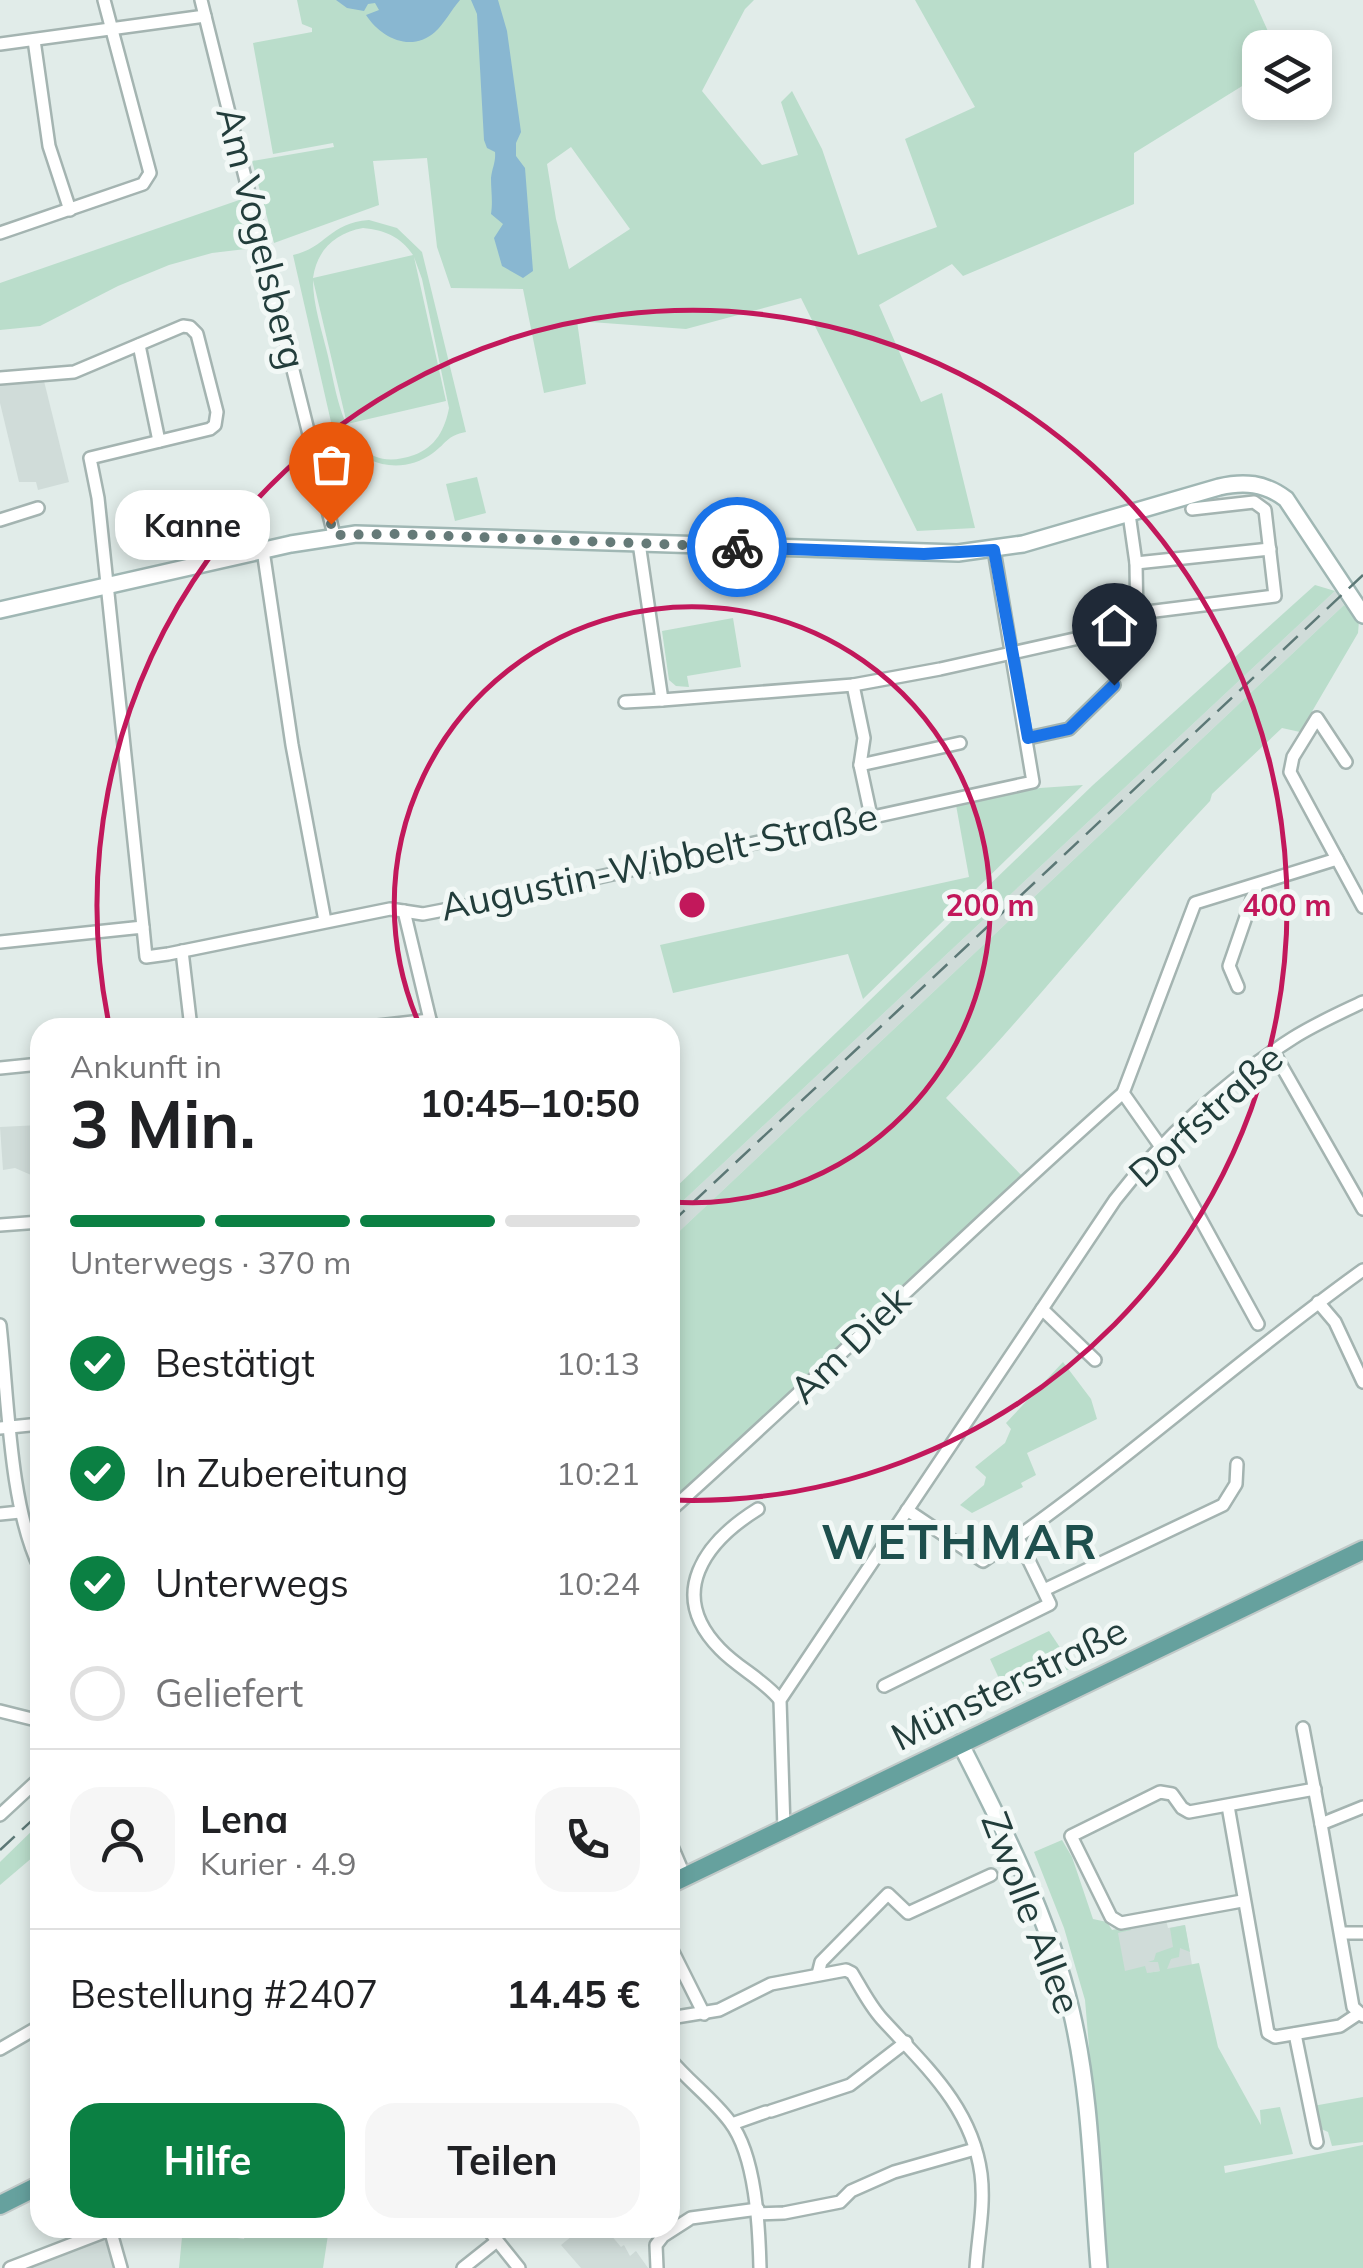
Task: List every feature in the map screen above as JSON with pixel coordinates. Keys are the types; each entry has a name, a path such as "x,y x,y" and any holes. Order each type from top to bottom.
{"main road":[{"name":"Münsterstraße","path":"680,1880 1363,1550"},
{"path":"0,2205 30,2191"}],"street":[{"path":"0,233 143,184 150,176 104,0"},
{"name":"Am Vogelsberg","path":"201,0 334,535"},
{"path":"0,44 205,16"},
{"path":"34,40 49,146 70,210"},
{"path":"0,378 67,374 179,327 193,329 217,422 210,430 90,458 98,498 143,926 0,942"},
{"path":"139,345 159,441"},
{"path":"0,610 334,535 924,554 994,550 1248,483 1266,487 1293,508 1363,615"},
{"path":"1139,613 1275,596 1265,510 1254,502 1192,509"},
{"path":"0,520 38,508"},
{"path":"625,702 853,684 1137,624 1136,563 1129,514"},
{"path":"640,544 662,700"},
{"path":"1136,563 1270,549"},
{"path":"262,550 325,922"},
{"name":"Augustin-Wibbelt-Straße","path":"143,926 146,957 390,909 423,914 1034,782 994,550"},
{"path":"853,684 864,738 860,765 871,816"},
{"path":"1028,738 1069,729 1114,685"},
{"path":"1346,762 1317,718 1292,758 1290,772 1363,908"},
{"path":"860,765 960,743"},
{"path":"1258,1324 1161,1146 1123,1093 1195,904 1337,859"},
{"path":"1238,987 1229,966 1258,885"},
{"path":"404,911 430,1018"},
{"path":"182,950 190,1018"},
{"name":"Dorfstraße","path":"780,1700 1115,1200 1161,1146 1273,1051 1363,1002"},
{"path":"1273,1051 1363,1209"},
{"path":"0,1068 30,1065"},
{"name":"Am Diek","path":"680,1503 1123,1093"},
{"path":"0,1225 30,1223"},
{"path":"907,1510 984,1561 1363,1270"},
{"path":"1318,1302 1335,1322 1363,1382"},
{"path":"1042,1309 1095,1360"},
{"path":"0,1325 6,1428 30,1548"},
{"path":"1044,1590 1223,1505 1236,1484 1237,1464"},
{"path":"758,1510 734,1524 706,1553 696,1576 695,1601 712,1640 780,1700 784,1830"},
{"path":"0,1514 20,1512"},
{"path":"884,1686 1050,1604 1018,1538"},
{"path":"0,1710 30,1718"},
{"path":"1228,1806 1268,2033 1276,2037 1340,2026 1361,2015 1353,2007 1303,1728"},
{"name":"Zwolle Allee","path":"960,1743 1032,1898 1071,2009 1084,2089 1099,2268"},
{"path":"0,1815 30,1787"},
{"path":"1242,1901 1122,1922 1110,1918 1072,1836 1160,1792 1172,1794 1189,1812 1315,1789"},
{"path":"1321,1824 1363,1807"},
{"path":"818,1974 822,1962 888,1894 908,1913 992,1875"},
{"path":"1341,1933 1363,1933"},
{"path":"680,1966 704,2014"},
{"path":"680,2017 719,2010 771,1984 846,1970 852,1973 880,2017 937,2076 956,2106 975,2149 982,2197 976,2268"},
{"path":"0,2048 30,2032"},
{"path":"1295,2034 1317,2142"},
{"path":"732,2124 850,2085 906,2042"},
{"path":"680,2069 732,2124 758,2212 760,2268"},
{"path":"680,2223 690,2218 840,2202 851,2191 894,2172 975,2149"},
{"path":"10,2268 86,2238"},
{"path":"114,2238 121,2268"},
{"path":"494,2238 519,2268"},
{"path":"656,2268 656,2245 664,2238"},
{"path":"462,2268 497,2241"}],"shaded area":[{"path":"44,381 69,482 38,490 36,482 19,482 0,403 0,383"},
{"path":"1335,591 1344,605 680,1231 680,1204"},
{"path":"30,1126 30,1175 15,1168 3,1170 0,1127"},
{"path":"1166,1920 1168,1928 1185,1925 1192,1965 1121,1978 1112,1930"},
{"path":"108,2238 116,2268 19,2268"},
{"path":"570,2238 613,2238 621,2247 624,2245 630,2256 636,2251 648,2268 581,2268 561,2245"}],"green space":[{"path":"297,0 754,0 745,9 702,91 762,165 798,155 781,102 792,91 822,149 858,255 937,227 905,139 975,107 915,0 1254,0 1267,30 1242,30 1242,86 1134,153 1134,204 963,276 952,264 879,305 921,402 942,393 975,528 917,531 801,298 686,329 577,321 586,384 544,393 523,289 451,288 437,247 427,158 373,161 379,205 274,243 252,161 334,147 333,143 273,154 253,43 312,32 312,28 302,24","holes":["571,147 630,229 569,269 547,164"]},
{"path":"242,199 254,248 212,253 169,265 40,326 0,330 0,283"},
{"path":"369,220 397,228 422,252 466,432 410,464 387,465 365,458 346,443 336,444 293,255 356,222","holes":["363,228 392,235 413,255 313,278 329,244","414,257 449,408 434,442 414,455 391,459 374,456 360,446 350,431 342,413 316,308 313,280 347,424 446,401"]},
{"path":"477,477 486,513 455,521 446,484"},
{"path":"1315,585 1335,591 680,1204 680,1183 1093,785"},
{"path":"1344,605 1359,621 1358,633 1300,732 1282,728 1212,794 1210,801 946,1098 1023,1177 680,1497 680,1231"},
{"path":"733,618 741,667 687,676 689,687 676,686 669,680 662,631"},
{"path":"1083,785 863,999 848,954 673,993 660,945 969,877 956,805 1040,788"},
{"path":"1063,1362 1091,1399 1097,1419 1027,1453 1036,1475 1021,1483 1023,1487 972,1513 960,1505 984,1485 986,1477 975,1467 1005,1443 1011,1429 1006,1423"},
{"path":"1049,1631 1073,1667 1009,1700 990,1659"},
{"path":"30,1833 30,1860 0,1885 0,1862"},
{"path":"1062,1840 1072,1857 1093,1919 1107,1922 1112,1930 1131,1927 1118,1933 1125,1971 1145,1966 1147,1973 1160,1971 1158,1962 1148,1962 1154,1960 1156,1953 1173,1947 1170,1928 1185,1925 1190,1952 1180,1948 1179,1957 1171,1959 1167,1969 1199,1963 1218,2047 1261,2125 1260,2110 1280,2107 1293,2154 1224,2166 1225,2173 1363,2145 1363,2268 1108,2268 1085,2000 1064,1928 1034,1852"},
{"path":"1363,2097 1363,2142 1332,2146 1328,2132 1317,2127 1313,2106"},
{"path":"182,2238 328,2238 323,2268 179,2268"}],"water":[{"path":"336,0 460,0 435,32 407,42 388,36 372,23 366,15 379,10 375,3 368,4 364,11 347,8"},
{"path":"471,0 498,0 507,31 521,132 516,156 525,168 533,271 523,278 502,266 494,238 503,224 491,214 495,152 487,148 484,140 477,14"}],"railway":[{"path":"680,1215 1363,575"},
{"path":"0,1850 30,1822"}],"way so far":[{"path":"331,524 334,535 737,547"}],"place":[{"name":"Kanne","path":"331,524"}],"district":[{"name":"WETHMAR","path":"960,1542"}],"route":[{"path":"737,547 924,554 994,550 1028,738 1069,729 1114,685"}]}
